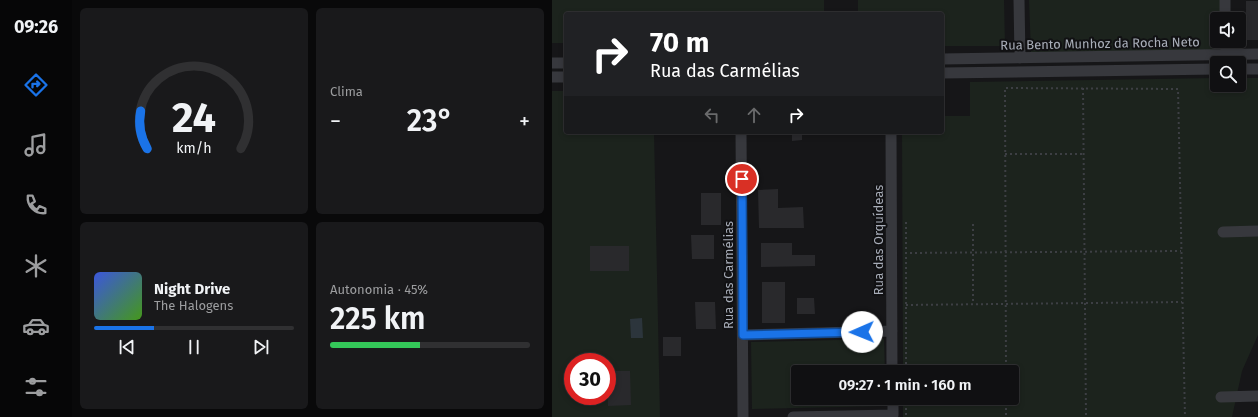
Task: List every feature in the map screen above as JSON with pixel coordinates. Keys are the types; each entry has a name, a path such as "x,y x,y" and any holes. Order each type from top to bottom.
{"street":[{"path":"1019,0 1020,58"},
{"path":"1225,0 1225,12"},
{"name":"Rua Bento Munhoz da Rocha Neto","path":"1245,56 1258,54"},
{"name":"Rua Bento Munhoz da Rocha Neto","path":"944,58 1210,59"},
{"path":"552,63 564,63"},
{"path":"1246,69 1258,68"},
{"path":"944,73 1210,69"},
{"path":"552,77 564,77"},
{"name":"Rua das Carmélias","path":"742,134 743,417"},
{"name":"Rua das Orquídeas","path":"891,134 892,365"},
{"path":"1223,232 1258,231"},
{"path":"743,335 892,331"},
{"path":"1221,397 1258,396"},
{"path":"793,417 893,415 893,405"}],"path":[{"path":"1006,365 1005,88 1178,89 1184,417"},
{"path":"1083,88 1086,417"},
{"path":"1005,154 1084,154"},
{"path":"906,222 906,365"},
{"path":"973,224 974,304"},
{"path":"905,253 1181,251"},
{"path":"906,305 1182,302"},
{"path":"906,405 906,417"},
{"path":"1006,405 1006,417"}],"shaded area":[{"path":"552,0 824,0 824,12 564,12 564,43 552,43"},
{"path":"858,0 1004,0 1005,46 944,46 944,12 858,12"},
{"path":"1029,0 1221,0 1221,12 1210,12 1210,48 1222,48 1222,51 1031,52"},
{"path":"1210,78 1210,92 1246,92 1246,78 1258,78 1258,335 1242,371 1232,417 903,417 903,405 1019,405 1019,365 903,365 902,134 944,134 944,116 970,116 970,82"},
{"path":"552,91 564,91 564,134 654,134 660,417 552,417"},
{"path":"642,318 643,338 631,338 630,319"},
{"path":"884,339 885,365 791,365 791,405 885,406 752,409 751,342"}],"building":[{"path":"1246,1 1258,1 1258,40 1246,40"},
{"path":"792,134 802,134 802,140 792,141"},
{"path":"778,189 778,208 803,207 804,228 759,228 758,190"},
{"path":"701,193 721,193 721,225 701,225"},
{"path":"691,235 714,235 714,259 692,259"},
{"path":"761,243 792,243 792,255 815,255 815,266 761,267"},
{"path":"590,246 629,246 629,271 590,271"},
{"path":"762,282 785,282 785,323 762,323"},
{"path":"797,298 814,298 815,314 797,314"},
{"path":"695,302 715,302 716,329 696,329"},
{"path":"663,337 681,337 681,356 663,356"},
{"path":"616,371 630,371 631,405 608,406 616,405"}],"route":[{"path":"742,179 743,335 862,332"}]}
